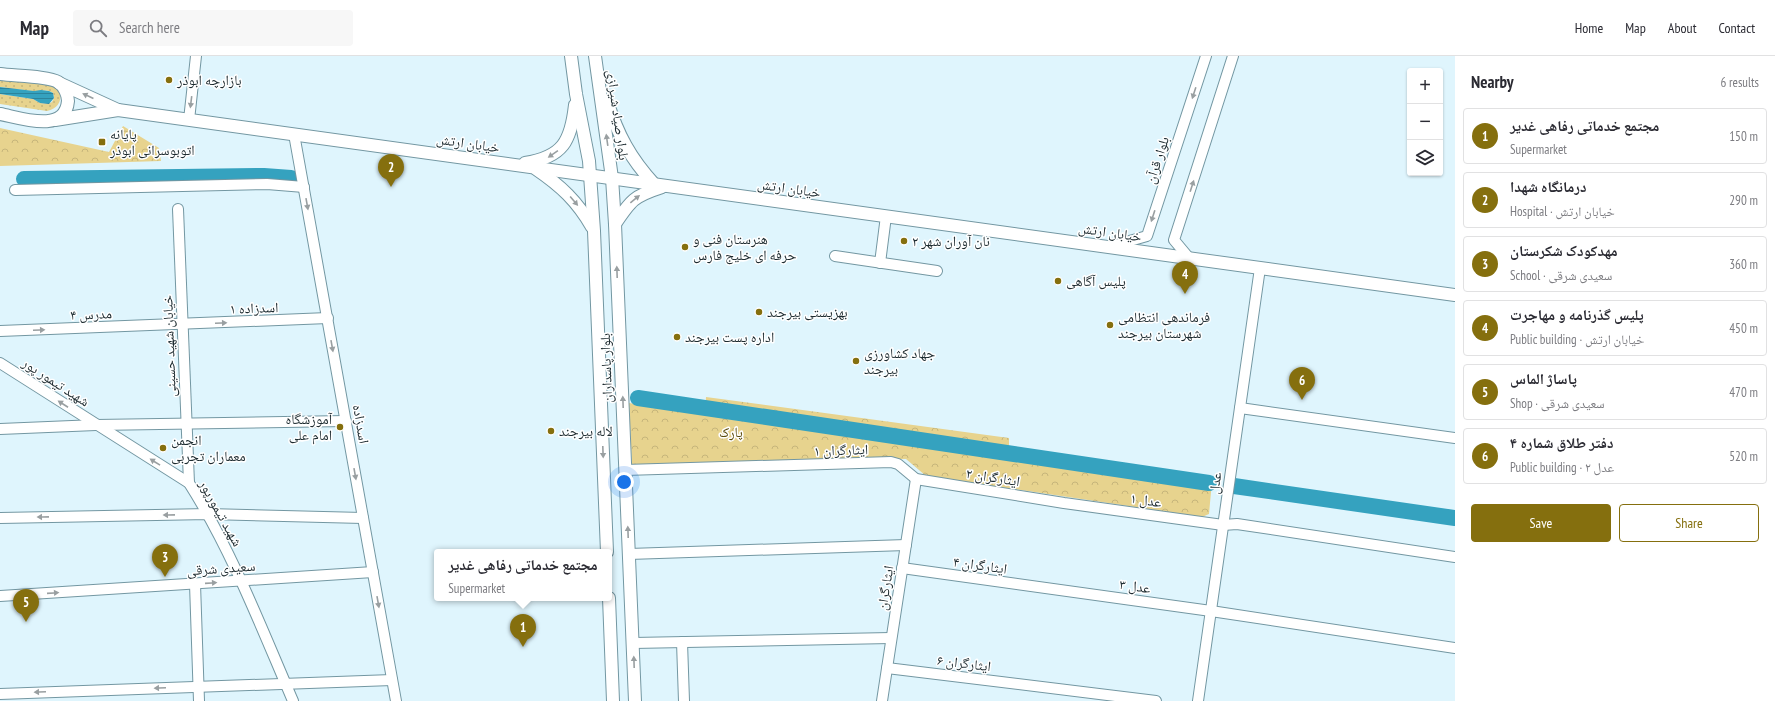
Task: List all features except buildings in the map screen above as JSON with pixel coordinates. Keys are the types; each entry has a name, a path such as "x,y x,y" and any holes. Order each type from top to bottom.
{"main road":[{"path":"571,56 576,94 589,161 590,175"},
{"name":"بلوار صیاد شیرازی","path":"595,56 612,178"},
{"path":"597,69 618,133 639,168 660,185 642,193 629,204 615,224"},
{"path":"0,74 49,79 118,110"},
{"path":"55,120 62,115 68,102 65,89 58,82"},
{"path":"517,165 537,162 552,156 562,147 572,126 576,94"},
{"name":"خیابان ارتش","path":"118,110 1455,295"},
{"path":"3,117 46,122 118,110"},
{"path":"534,167 571,196 583,211 594,231"},
{"name":"بلوار پاسداران","path":"590,175 594,231 607,549"},
{"name":"بلوار پاسداران","path":"612,178 635,701"},
{"path":"609,601 613,701"}],"street":[{"path":"189,120 196,56"},
{"name":"بلوار قرآن","path":"1110,247 1147,236 1206,56"},
{"path":"1190,258 1174,240 1233,56"},
{"name":"اسدزاده","path":"294,134 396,701"},
{"path":"15,190 267,184 304,187"},
{"name":"خیابان شهید حسینی","path":"178,209 188,483"},
{"path":"880,263 886,216"},
{"path":"835,256 937,271"},
{"name":"عدل","path":"1198,701 1260,268"},
{"name":"اسدزاده ۱","path":"182,325 328,318"},
{"name":"مدرس ۴","path":"0,331 182,325"},
{"name":"شهید تیمور پور","path":"0,363 96,425"},
{"path":"1240,408 1455,438"},
{"path":"0,429 96,425 346,421"},
{"name":"شهید تیمورپور","path":"96,425 188,483 208,514 241,581 293,701"},
{"name":"ایثارگران ۱","path":"625,470 891,462 898,464 916,478"},
{"name":"ایثارگران ۲","path":"916,478 1064,503"},
{"name":"ایثارگران","path":"882,701 916,478"},
{"name":"عدل ۱","path":"1064,503 1223,525 1237,524 1361,544 1455,557"},
{"path":"0,518 208,514 363,518"},
{"path":"629,554 906,545"},
{"name":"ایثارگران ۴","path":"902,568 1054,589"},
{"name":"سعیدی شرقی","path":"0,596 373,572"},
{"path":"194,584 199,701"},
{"name":"عدل ۳","path":"1054,589 1455,648"},
{"path":"633,643 892,638"},
{"path":"682,642 684,701"},
{"name":"ایثارگران ۶","path":"887,668 1156,701"},
{"path":"0,694 392,680"}],"green space":[{"path":"0,78 53,84 60,92 59,102 54,109 47,111 0,104 0,94 33,99 40,103 48,104 52,102 54,98 53,93 45,90 32,91 0,87"},
{"path":"123,126 159,148 161,161 0,166 0,128 109,152"},
{"name":"پارک","path":"706,397 1009,438 1009,447 1212,481 1209,514 1202,517 926,476 906,459 632,465 629,403 705,414"}],"water":[{"path":"0,87 34,91 49,91 53,93 54,98 49,104 40,103 33,99 0,94"}],"waterway":[{"path":"24,179 264,176 291,178"},
{"path":"638,398 1209,483"},
{"path":"1234,486 1455,518"}],"place":[{"name":"بازارچه ابوذر","path":"169,80"},
{"name":"پایانه اتوبوسرانی ابوذر","path":"102,142"},
{"name":"درمانگاه شهدا","path":"391,187"},
{"name":"نان آوران شهر ۲","path":"904,241"},
{"name":"هنرستان فنی و حرفه ای خلیج فارس","path":"685,247"},
{"name":"پلیس آگاهی","path":"1058,281"},
{"name":"پلیس گذرنامه و مهاجرت","path":"1185,294"},
{"name":"بهزیستی بیرجند","path":"759,312"},
{"name":"فرماندهی انتظامی شهرستان بیرجند","path":"1110,325"},
{"name":"اداره پست بیرجند","path":"677,337"},
{"name":"جهاد کشاورزی بیرجند","path":"856,361"},
{"name":"دفتر طلاق شماره ۴","path":"1302,400"},
{"name":"آموزشگاه امام علی","path":"340,427"},
{"name":"لاله بیرجند","path":"551,431"},
{"name":"انجمن معماران تجربی","path":"163,448"},
{"name":"مهدکودک شکرستان","path":"165,577"},
{"name":"پاساژ الماس","path":"26,622"},
{"name":"مجتمع خدماتی رفاهی غدیر","path":"523,647"}]}
